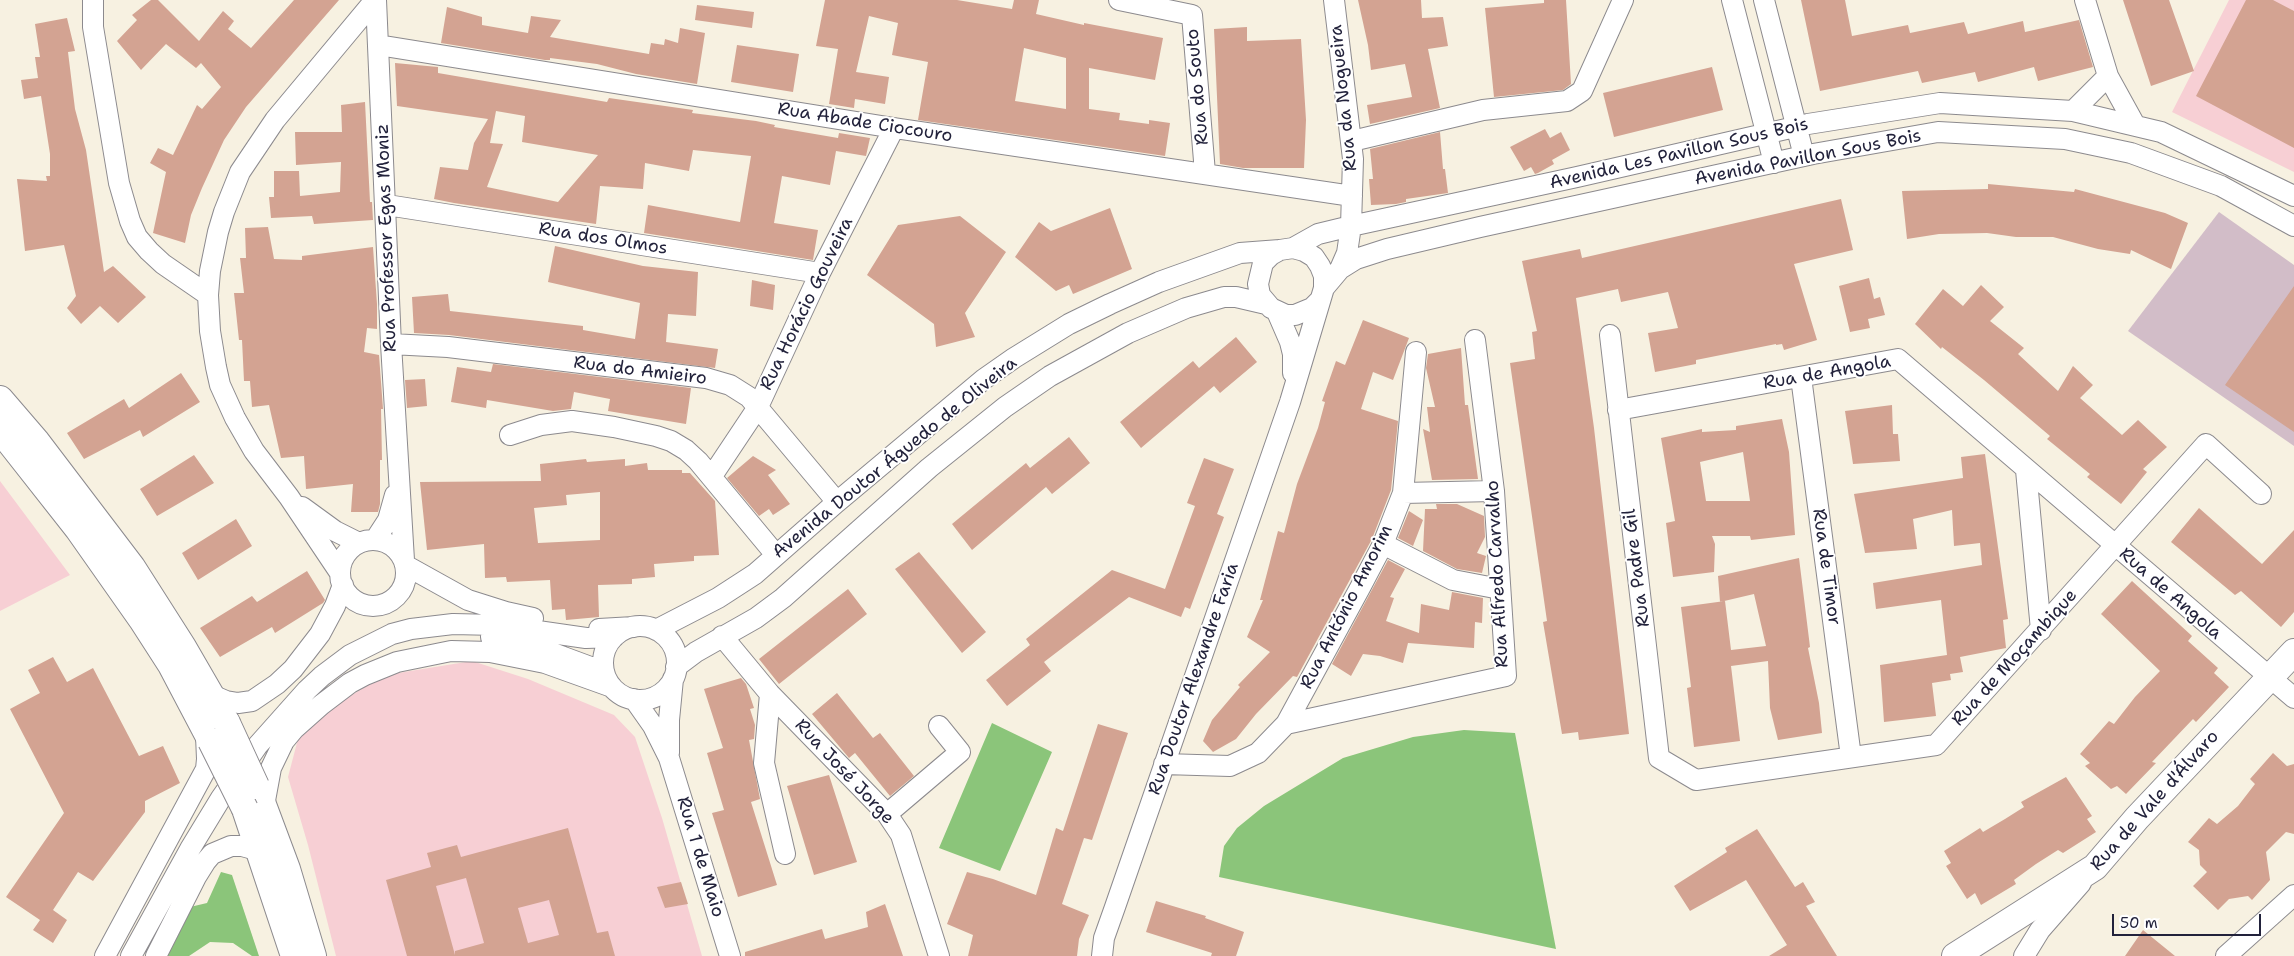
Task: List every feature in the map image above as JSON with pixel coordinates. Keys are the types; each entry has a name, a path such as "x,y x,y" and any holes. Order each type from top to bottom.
{"main road":[{"path":"0,399 37,442 132,567 212,695 214,729"},
{"path":"0,430 78,529 142,620 214,729 255,801 287,869 313,956"},
{"name":"Rua de Vale d'Álvaro","path":"2095,867 2137,818 2294,652"},
{"path":"255,801 262,856 294,956"},
{"path":"1967,954 2095,867"}],"street":[{"path":"93,0 93,27 119,183 130,222 137,237 149,251 208,295"},
{"path":"376,0 275,120 240,172 218,232 210,271 208,295 211,340 220,385 243,433 289,496 342,579 348,595 357,602 367,605 378,606 388,602 397,596 403,587 406,576 404,563"},
{"name":"Rua Professor Egas Moniz","path":"376,0 387,205 391,344 404,563"},
{"name":"Rua do Souto","path":"1119,0 1192,15 1205,173"},
{"name":"Rua da Nogueira","path":"1334,0 1352,141 1351,226 1347,253 1340,270"},
{"path":"1352,141 1483,110 1567,101 1582,91 1623,0"},
{"path":"1732,0 1768,133 1774,163"},
{"path":"1764,0 1804,156"},
{"path":"2085,0 2108,76 2135,125"},
{"name":"Rua Abade Ciocouro","path":"378,45 894,128 1352,196"},
{"path":"2073,111 2108,76"},
{"name":"Avenida Les Pavillon Sous Bois","path":"1287,249 1318,234 1351,226 1796,126 1940,103 2073,111"},
{"path":"2073,111 2161,132 2294,196"},
{"name":"Rua Horácio Gouveira","path":"712,476 758,407 820,273 894,128"},
{"name":"Avenida Pavillon Sous Bois","path":"1321,294 1340,270 1356,259 1387,249 1804,156 1938,132 2065,140 2131,153 2222,186 2294,226"},
{"name":"Rua dos Olmos","path":"387,205 820,273"},
{"path":"1287,249 1304,251 1317,261 1324,276 1321,294 1290,402 1293,354 1285,328 1272,308 1260,295 1258,284 1259,273 1263,263 1271,255 1287,249"},
{"name":"Avenida Doutor Águedo de Oliveira","path":"656,630 718,598 754,574 992,373 1070,324 1110,304 1200,267 1240,253 1287,249"},
{"path":"1272,308 1286,315 1304,313 1321,294"},
{"name":"Avenida Doutor Águedo de Oliveira","path":"675,673 722,636 756,618 783,598 930,468 1005,407 1070,364 1128,332 1186,308 1230,297 1248,299 1272,308"},
{"name":"Rua Padre Gil","path":"1610,335 1659,758 1696,780"},
{"name":"Rua Alfredo Carvalho","path":"1286,724 1506,676 1494,491 1475,340"},
{"name":"Rua do Amieiro","path":"391,344 448,347 706,378 741,390 758,407 837,502"},
{"name":"Rua António Amorim","path":"1164,764 1230,766 1258,753 1286,724 1383,544 1403,493 1416,352"},
{"name":"Rua de Angola","path":"1618,410 1898,360 2294,698"},
{"name":"Rua de Timor","path":"1801,377 1851,757"},
{"name":"Rua Doutor Alexandre Faria","path":"1102,956 1104,938 1290,402"},
{"path":"510,435 557,422 591,423 656,436 671,441 686,450 712,476 776,555"},
{"name":"Rua de Moçambique","path":"1696,780 1936,745 2206,444 2262,494"},
{"path":"2026,470 2041,630"},
{"path":"212,695 226,701 245,702 265,693 277,684 320,634 335,606 342,579 345,555 367,542 388,520 399,476"},
{"path":"1403,493 1494,491"},
{"path":"289,496 335,531 367,542 392,546 404,563 468,600 506,612 581,628 618,629 645,627 656,630 665,636 676,656 669,720 669,758"},
{"path":"1383,544 1453,580 1500,589"},
{"path":"131,956 190,849 221,798 253,753 307,690 322,676 350,656 378,640 402,632 453,624 496,625 586,638 614,637 634,627"},
{"path":"144,956 202,847 262,758 311,700 374,655 410,641 430,636 466,635 531,645 608,679 622,695 634,699 646,699 657,696 667,688 675,673"},
{"name":"Rua José Jorge","path":"722,636 770,694 887,814 901,835 939,956"},
{"path":"608,679 603,659 607,647 614,637"},
{"path":"255,801 284,741 294,728 350,683 372,671 397,662 451,651 490,652 545,663 608,679"},
{"path":"770,694 764,763 785,854"},
{"path":"634,699 653,726 669,758"},
{"path":"887,814 960,752 939,726"},
{"path":"105,956 206,769 207,744 214,729"},
{"name":"Rua 1 de Maio","path":"669,758 730,956"},
{"path":"156,956 196,877 212,854 231,846 242,846 262,856"},
{"name":"Rua de Vale d'Álvaro","path":"2024,956 2040,930 2095,867"},
{"path":"2226,956 2294,894"}],"shaded area":[{"path":"2229,0 2294,0 2294,172 2172,112"},
{"path":"2219,212 2294,265 2294,446 2128,331"},
{"path":"0,481 70,575 0,611"},
{"path":"472,661 528,679 614,715 635,737 662,818 702,956 336,956 308,845 288,777 298,739 327,711 374,681 398,673"}],"green space":[{"path":"992,723 1052,752 1000,871 939,848"},
{"path":"1464,730 1515,733 1556,949 1219,877 1224,846 1237,828 1264,806 1343,758 1413,737"},
{"path":"221,872 232,875 259,956 252,956 233,943 210,942 189,956 166,956 190,907 207,903"}],"building":[{"path":"151,0 158,0 199,41 223,11 234,21 228,29 251,48 294,0 339,0 246,107 224,140 191,215 185,243 153,233 166,172 150,163 158,148 173,155 197,105 202,109 221,87 201,63 196,68 166,44 141,70 117,41 137,20 132,15"},
{"path":"825,0 957,0 1012,9 1014,0 1039,0 1036,14 1084,25 1084,23 1163,38 1155,80 1089,68 1089,109 1120,113 1119,120 1149,124 1149,120 1170,123 1165,156 918,120 928,62 892,55 898,23 869,16 856,72 889,77 885,104 855,99 854,108 829,104 838,49 816,46","holes":["1024,48 1066,58 1066,109 1015,101"]},
{"path":"1358,0 1421,0 1422,18 1443,17 1448,46 1428,49 1440,108 1370,124 1367,105 1412,97 1405,64 1371,70 1368,45"},
{"path":"1544,0 1566,0 1571,84 1563,90 1494,97 1485,8 1544,3"},
{"path":"1801,0 1845,0 1852,36 1908,25 1910,33 1964,22 1968,34 2023,21 2025,32 2079,20 2093,67 2038,81 2034,67 1978,82 1975,72 1922,83 1918,71 1820,91"},
{"path":"2123,0 2169,0 2194,71 2151,86"},
{"path":"2246,0 2273,0 2294,11 2294,148 2196,96"},
{"path":"697,5 754,12 752,28 695,20"},
{"path":"447,7 482,17 482,25 528,33 531,16 561,20 550,37 649,54 651,43 664,45 665,39 678,43 680,28 705,33 697,84 636,74 597,64 550,58 550,60 545,60 441,43"},
{"path":"67,18 75,51 68,52 75,109 86,150 104,272 113,266 146,297 118,323 100,306 81,324 67,308 76,296 64,245 25,251 17,179 47,181 46,176 50,176 50,154 41,96 24,99 21,80 38,78 35,57 40,57 35,24"},
{"path":"1247,27 1247,41 1301,39 1306,120 1304,168 1243,168 1220,164 1214,29"},
{"path":"737,45 799,54 793,92 731,82"},
{"path":"395,63 438,67 438,73 607,102 609,98 693,110 692,113 756,121 775,125 774,127 838,138 839,133 870,138 866,156 836,151 830,185 782,176 774,223 818,230 813,260 644,233 648,205 740,222 751,156 693,150 689,171 645,163 643,189 600,186 596,224 434,199 440,167 468,170 474,143 488,119 397,106","holes":["496,111 525,116 522,142 598,155 558,202 487,187 503,144 490,143"]},
{"path":"1712,67 1723,110 1614,137 1603,93"},
{"path":"365,102 370,202 372,202 373,220 314,224 312,216 271,218 269,197 274,197 274,171 299,171 300,196 340,192 341,162 296,165 295,132 342,132 341,105"},
{"path":"1545,129 1550,138 1561,132 1570,150 1552,160 1554,164 1538,173 1535,174 1531,167 1524,171 1510,147"},
{"path":"1440,132 1443,169 1445,169 1448,193 1406,199 1406,202 1396,204 1371,205 1369,179 1373,179 1370,149"},
{"path":"1988,184 2074,192 2075,189 2165,213 2188,223 2171,269 2131,250 2130,254 2098,249 2053,237 2016,237 1987,233 1939,234 1907,239 1902,191 1988,189"},
{"path":"1841,199 1853,250 1794,264 1817,340 1784,350 1782,344 1776,344 1696,360 1696,364 1655,372 1648,333 1678,328 1668,292 1621,302 1618,289 1576,298 1594,428 1629,734 1579,740 1578,732 1562,734 1543,622 1547,621 1510,363 1535,359 1532,332 1537,331 1522,261 1580,249 1582,258"},
{"path":"1110,208 1132,269 1073,294 1069,285 1056,291 1015,257 1039,222 1051,231"},
{"path":"960,216 1006,252 965,313 975,337 936,347 934,324 867,275 898,225"},
{"path":"268,227 274,259 302,260 302,256 373,247 377,329 367,328 364,352 379,355 383,409 381,409 382,460 380,460 380,504 378,512 351,512 353,484 306,489 304,456 281,458 269,405 252,407 250,381 244,381 242,340 239,340 234,293 244,293 240,258 246,258 245,228"},
{"path":"555,246 643,266 698,272 696,316 668,314 666,342 718,349 715,368 449,335 414,333 412,297 448,294 450,311 583,326 583,330 635,339 640,303 548,282"},
{"path":"1869,278 1874,299 1880,297 1885,315 1868,319 1870,328 1850,332 1839,286"},
{"path":"752,280 775,285 773,310 750,306"},
{"path":"1981,285 2004,307 1990,321 2024,348 2018,354 2058,391 2073,366 2093,385 2080,398 2122,435 2138,420 2167,447 2143,469 2147,472 2121,504 2087,477 2090,474 2047,439 2050,436 1984,380 1942,347 1941,349 1915,324 1943,289 1963,306"},
{"path":"2294,286 2294,432 2225,385"},
{"path":"1363,320 1409,338 1393,380 1373,372 1361,409 1398,421 1391,490 1372,539 1297,677 1293,676 1256,714 1236,739 1213,752 1203,741 1212,720 1240,687 1238,685 1270,652 1247,637 1263,600 1260,600 1278,531 1284,533 1297,484 1318,428 1325,402 1322,401 1336,361 1345,365"},
{"path":"1236,337 1257,362 1220,393 1214,386 1141,448 1120,422 1193,361 1199,368"},
{"path":"1461,348 1465,405 1468,405 1478,479 1432,480 1423,429 1430,432 1427,407 1435,407 1426,368 1428,354"},
{"path":"493,364 691,388 686,424 608,411 610,399 574,392 571,409 553,411 487,400 486,408 451,402 457,367 491,372"},
{"path":"181,373 200,402 143,437 140,430 84,459 67,433 124,399 129,408"},
{"path":"425,379 427,406 407,408 405,380"},
{"path":"1892,405 1893,434 1898,434 1900,461 1853,464 1845,411"},
{"path":"1782,419 1789,452 1795,535 1751,540 1750,536 1712,536 1715,544 1714,572 1673,577 1666,523 1675,521 1661,438 1702,429 1702,432 1736,430 1736,426","holes":["1743,452 1750,501 1706,501 1700,462"]},
{"path":"1069,437 1090,463 1052,494 1046,487 972,550 952,524 1026,463 1030,468"},
{"path":"1985,454 2008,619 2003,620 2006,648 1960,657 1963,672 1950,674 1951,680 1932,683 1936,716 1884,722 1880,665 1947,655 1941,600 1876,609 1873,583 1982,565 1980,543 1954,546 1952,510 1913,519 1917,549 1865,553 1854,494 1963,478 1961,457"},
{"path":"194,455 214,483 157,516 140,489"},
{"path":"753,456 776,470 768,475 790,504 773,515 769,509 759,516 727,478"},
{"path":"1204,458 1234,469 1217,514 1224,517 1190,609 1185,607 1181,617 1129,597 1044,662 1051,671 1007,706 986,680 1030,645 1026,639 1112,570 1165,589 1195,506 1187,503"},
{"path":"586,459 587,462 625,459 625,466 647,463 648,470 682,470 682,473 690,473 715,501 719,555 694,556 694,561 654,564 655,577 632,579 632,584 598,585 599,617 566,620 565,609 552,610 550,580 507,582 506,577 485,578 484,544 427,550 420,482 541,481 540,464","holes":["600,492 600,540 538,543 534,508 567,505 566,495"]},
{"path":"1436,504 1457,504 1484,516 1485,537 1477,553 1486,556 1482,573 1457,569 1423,551 1425,509 1437,509"},
{"path":"2199,508 2262,564 2294,530 2294,612 2281,627 2241,591 2235,595 2171,542"},
{"path":"1409,511 1423,520 1413,546 1398,538"},
{"path":"236,519 252,546 198,580 182,553"},
{"path":"919,552 986,632 962,653 895,569"},
{"path":"1799,558 1810,647 1808,648 1819,703 1822,733 1778,740 1770,708 1768,661 1731,666 1740,741 1694,747 1687,688 1691,687 1681,607 1720,602 1718,576","holes":["1754,594 1766,646 1731,650 1725,601 1723,601"]},
{"path":"1388,560 1405,569 1390,597 1394,598 1386,621 1419,633 1421,604 1449,610 1452,592 1483,598 1482,623 1475,622 1474,648 1408,643 1403,663 1380,656 1363,654 1351,676 1332,664"},
{"path":"307,571 325,600 323,603 275,633 272,627 220,657 200,628 252,596 257,602"},
{"path":"2132,581 2192,636 2188,641 2218,668 2214,673 2229,687 2196,722 2193,719 2152,762 2156,763 2126,794 2117,786 2111,789 2085,766 2090,763 2080,754 2109,721 2114,724 2135,697 2160,671 2101,614"},
{"path":"848,589 867,614 779,684 759,659"},
{"path":"53,657 67,682 93,668 139,756 163,746 180,783 145,801 145,812 93,881 78,872 53,910 67,920 53,943 33,930 40,920 6,897 64,813 10,709 40,693 28,670"},
{"path":"741,678 746,684 754,708 750,709 755,725 754,739 749,740 760,799 751,802 777,885 738,897 712,813 724,810 707,753 723,748 704,689"},
{"path":"837,693 873,738 880,733 914,776 890,796 855,753 849,758 812,714"},
{"path":"1098,724 1128,733 1092,840 1084,838 1062,904 1089,915 1079,939 1077,956 968,956 973,935 947,924 967,872 993,879 1036,895 1056,828 1063,831"},
{"path":"2273,753 2287,766 2294,764 2294,834 2286,832 2266,852 2270,880 2252,900 2248,896 2229,899 2218,910 2193,886 2207,872 2200,865 2199,850 2188,842 2209,818 2217,824 2238,806 2255,784 2250,779"},
{"path":"829,775 857,862 814,875 787,786"},
{"path":"2066,777 2092,816 2087,819 2096,832 2063,853 2058,850 2014,880 2016,884 1981,905 1975,893 1967,899 1946,866 1951,863 1944,851 1980,828 1983,832 2005,819 2024,807 2021,802"},
{"path":"568,828 597,933 608,931 615,956 407,956 386,880 431,867 427,853 457,845 461,857","holes":["466,878 484,943 455,951 455,955 436,886","549,900 559,935 528,943 518,908"]},
{"path":"1757,829 1795,887 1803,882 1815,902 1806,906 1837,956 1769,956 1787,945 1746,880 1690,911 1674,886 1727,852 1725,848"},
{"path":"681,882 688,904 665,908 657,887"},
{"path":"1156,901 1206,916 1205,918 1244,932 1236,956 1211,956 1212,953 1146,932"},
{"path":"885,904 903,956 745,956 745,952 822,929 825,939 868,927 866,912"},
{"path":"2143,930 2175,956 2125,956"}]}
